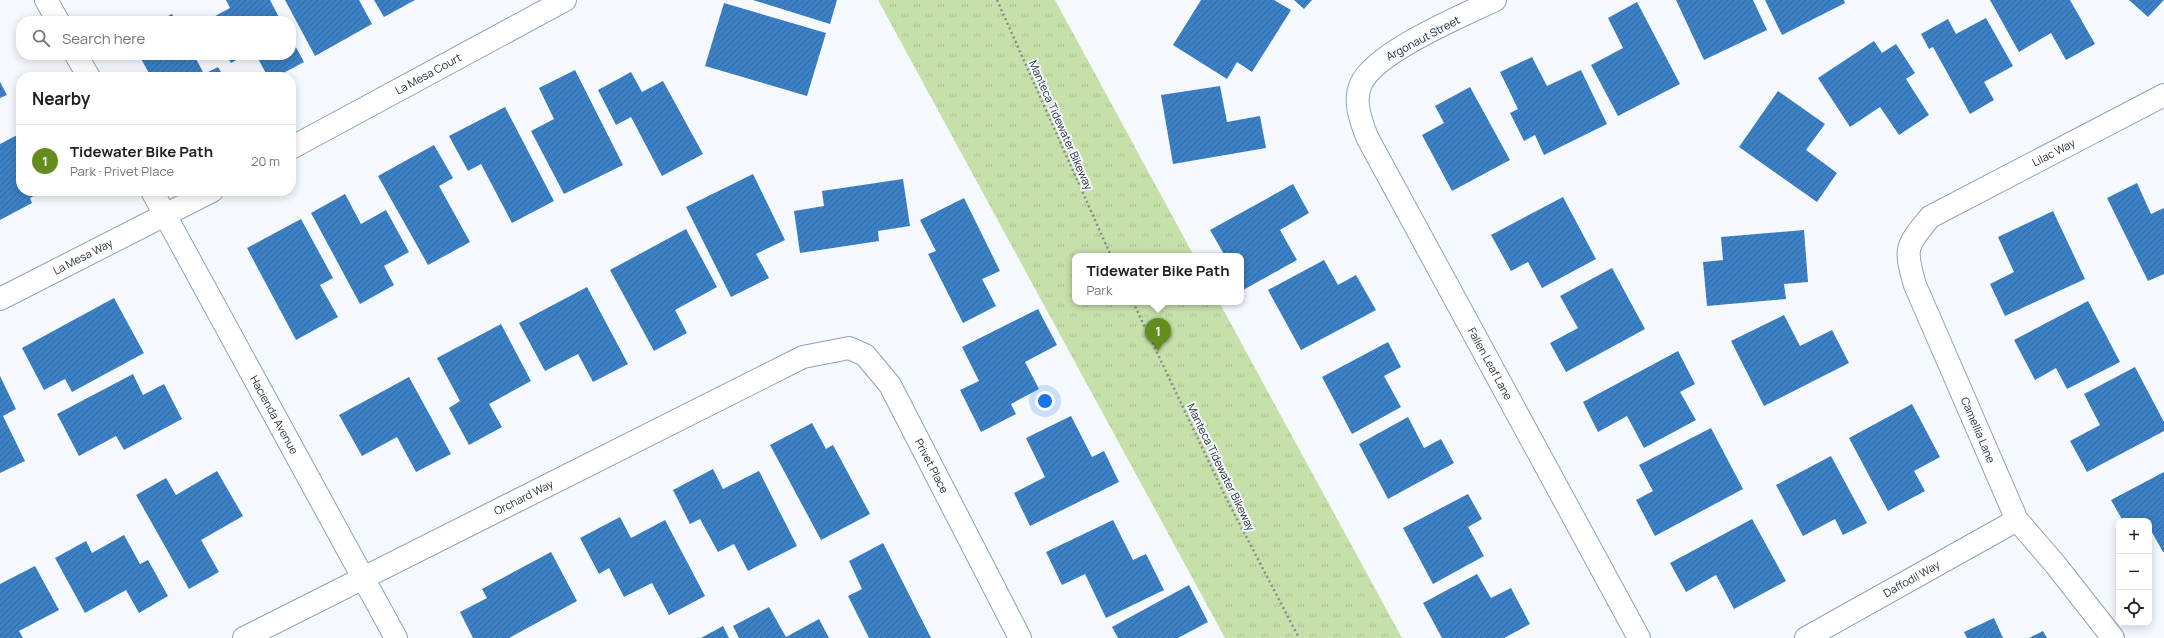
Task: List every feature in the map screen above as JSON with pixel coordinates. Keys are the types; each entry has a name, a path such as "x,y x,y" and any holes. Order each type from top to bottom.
{"street":[{"path":"46,0 55,16"},
{"name":"La Mesa Court","path":"296,145 565,0"},
{"name":"Argonaut Street","path":"1360,85 1368,71 1394,51 1495,0"},
{"path":"79,60 86,72"},
{"name":"Fallen Leaf Lane","path":"1360,85 1358,115 1367,138 1639,638"},
{"name":"Lilac Way","path":"1943,210 2164,95"},
{"name":"Hacienda Avenue","path":"155,196 396,638"},
{"path":"166,216 203,196"},
{"name":"Camellia Lane","path":"1943,210 1930,217 1909,243 1908,262 1915,285 2017,520 2055,564 2113,638"},
{"name":"La Mesa Way","path":"0,299 166,216"},
{"name":"Privet Place","path":"803,357 849,348 865,355 890,385 1020,638"},
{"name":"Orchard Way","path":"244,638 803,357"},
{"name":"Daffodil Way","path":"1806,638 2017,520"}],"path":[{"name":"Manteca Tidewater Bikeway","path":"997,0 1110,253"},
{"name":"Manteca Tidewater Bikeway","path":"1134,305 1226,498 1299,638"}],"green space":[{"path":"878,0 1055,0 1192,253 1072,253 1072,305 1221,305 1402,638 1225,638"}],"building":[{"path":"226,0 270,0 278,16 215,16 230,8"},
{"path":"285,0 359,0 372,24 315,56 296,21 296,16 294,16"},
{"path":"374,0 415,0 384,17"},
{"path":"753,0 837,0 830,24"},
{"path":"1201,0 1274,0 1291,10 1252,72 1237,62 1227,79 1173,45"},
{"path":"1294,0 1312,0 1304,9"},
{"path":"1676,0 1753,0 1767,30 1704,60"},
{"path":"1765,0 1844,0 1845,3 1782,35"},
{"path":"1990,0 2070,0 2095,44 2066,60 2051,33 2019,52"},
{"path":"2129,0 2164,0 2148,17"},
{"path":"1637,2 1680,84 1618,116 1591,65 1623,48 1608,18"},
{"path":"724,3 826,33 807,96 705,66"},
{"path":"1986,18 2013,66 1984,82 1994,100 1970,114 1933,47 1929,49 1921,34 1948,19 1956,34"},
{"path":"1874,41 1882,53 1896,44 1915,73 1906,79 1929,115 1899,135 1880,107 1850,127 1818,78"},
{"path":"296,47 304,62 285,72 265,72 259,60 296,60"},
{"path":"1532,57 1547,86 1581,70 1607,124 1544,155 1535,135 1524,141 1510,113 1518,109 1500,72"},
{"path":"142,60 197,60 203,72 148,72"},
{"path":"229,60 236,60 231,63"},
{"path":"218,67 221,72 208,72"},
{"path":"575,70 623,165 564,194 531,131 554,119 539,88"},
{"path":"631,72 642,92 663,81 703,154 662,176 631,117 616,125 598,90"},
{"path":"0,82 7,95 0,98"},
{"path":"1220,86 1227,122 1260,116 1266,148 1173,164 1161,95"},
{"path":"1470,87 1510,160 1452,191 1422,135 1444,123 1435,106"},
{"path":"1778,91 1825,124 1806,150 1837,173 1817,202 1739,147"},
{"path":"505,107 554,201 512,223 481,164 468,171 449,136"},
{"path":"16,136 16,196 34,196 30,198 32,203 0,220 0,144"},
{"path":"434,145 453,178 439,186 470,242 428,265 378,176"},
{"path":"753,174 785,240 756,254 769,278 731,297 686,207"},
{"path":"903,179 910,226 878,231 879,241 800,253 794,211 824,206 822,191"},
{"path":"2137,183 2151,214 2164,208 2164,274 2148,281 2107,198"},
{"path":"1293,184 1309,213 1280,230 1297,260 1244,289 1244,253 1223,253 1210,230"},
{"path":"345,194 361,224 386,210 409,252 384,266 394,285 360,304 311,213"},
{"path":"1563,197 1596,259 1542,288 1528,262 1511,271 1491,235"},
{"path":"964,198 1000,271 982,279 996,306 963,323 928,254 936,251 920,220"},
{"path":"2053,211 2085,279 2005,316 1990,284 2014,272 1998,237"},
{"path":"301,219 333,278 320,285 338,317 296,340 247,248"},
{"path":"686,229 717,287 675,310 687,333 654,351 610,270"},
{"path":"1804,230 1808,282 1784,284 1786,299 1707,306 1703,262 1723,260 1721,237"},
{"path":"1324,260 1338,285 1356,275 1376,310 1301,350 1268,290"},
{"path":"1612,268 1645,329 1566,372 1550,343 1578,328 1560,296"},
{"path":"587,287 628,364 593,382 578,354 545,371 519,323"},
{"path":"114,298 144,353 72,392 65,379 44,390 22,348"},
{"path":"2088,301 2120,362 2067,389 2056,368 2035,380 2014,340"},
{"path":"1038,309 1057,345 1025,362 1039,389 1011,404 1016,414 981,432 960,390 979,381 962,347"},
{"path":"1784,315 1800,346 1832,330 1849,363 1764,406 1731,341"},
{"path":"501,324 531,381 489,404 502,427 469,445 449,408 460,401 437,358"},
{"path":"1388,342 1401,367 1384,376 1401,407 1352,434 1322,377"},
{"path":"1678,351 1695,384 1680,392 1696,420 1644,448 1627,416 1598,432 1583,402"},
{"path":"2135,367 2164,422 2164,431 2087,472 2070,441 2100,425 2084,394"},
{"path":"133,374 143,395 164,384 182,419 124,450 116,436 79,456 57,414"},
{"path":"0,376 16,409 3,416 25,461 0,473"},
{"path":"409,377 451,454 416,472 397,437 362,456 339,415"},
{"path":"1912,404 1940,457 1914,471 1925,491 1888,511 1849,438"},
{"path":"1071,416 1092,457 1104,451 1119,482 1030,526 1014,493 1045,477 1026,438"},
{"path":"1408,417 1424,448 1441,439 1454,463 1388,499 1359,444"},
{"path":"812,423 826,449 833,445 870,514 821,540 770,445"},
{"path":"1711,428 1743,489 1655,536 1636,500 1653,491 1639,465"},
{"path":"1831,456 1867,523 1843,535 1835,519 1803,536 1776,485"},
{"path":"713,469 723,489 759,471 797,546 748,571 734,544 718,552 700,519 690,524 673,490"},
{"path":"217,471 243,516 201,540 219,572 189,589 136,495 166,478 176,495"},
{"path":"2164,472 2164,552 2152,532 2152,518 2121,518 2111,500"},
{"path":"1468,494 1482,519 1468,527 1484,556 1433,584 1403,528"},
{"path":"620,517 631,538 665,520 705,596 669,615 652,583 624,597 609,568 599,574 580,538"},
{"path":"1752,519 1786,581 1734,609 1716,575 1686,592 1670,563"},
{"path":"1113,520 1133,560 1146,554 1164,590 1106,618 1085,574 1062,585 1046,552"},
{"path":"124,535 140,564 148,560 168,596 139,613 126,590 85,613 55,558 86,541 92,553"},
{"path":"883,543 931,638 869,638 848,596 862,589 849,561"},
{"path":"551,552 577,601 509,638 473,638 460,612 487,598 482,589"},
{"path":"35,566 59,610 19,631 23,638 0,638 0,584"},
{"path":"1477,574 1491,598 1511,588 1530,624 1504,638 1442,638 1423,603"},
{"path":"1189,585 1208,622 1178,638 1118,638 1112,627"},
{"path":"769,607 786,637 819,619 829,638 739,638 733,626"},
{"path":"1994,618 2003,638 1967,638 1964,632"},
{"path":"723,626 729,638 701,638"},
{"path":"2043,631 2047,638 2029,638"}],"place":[{"name":"Tidewater Bike Path","path":"1158,351"}]}
